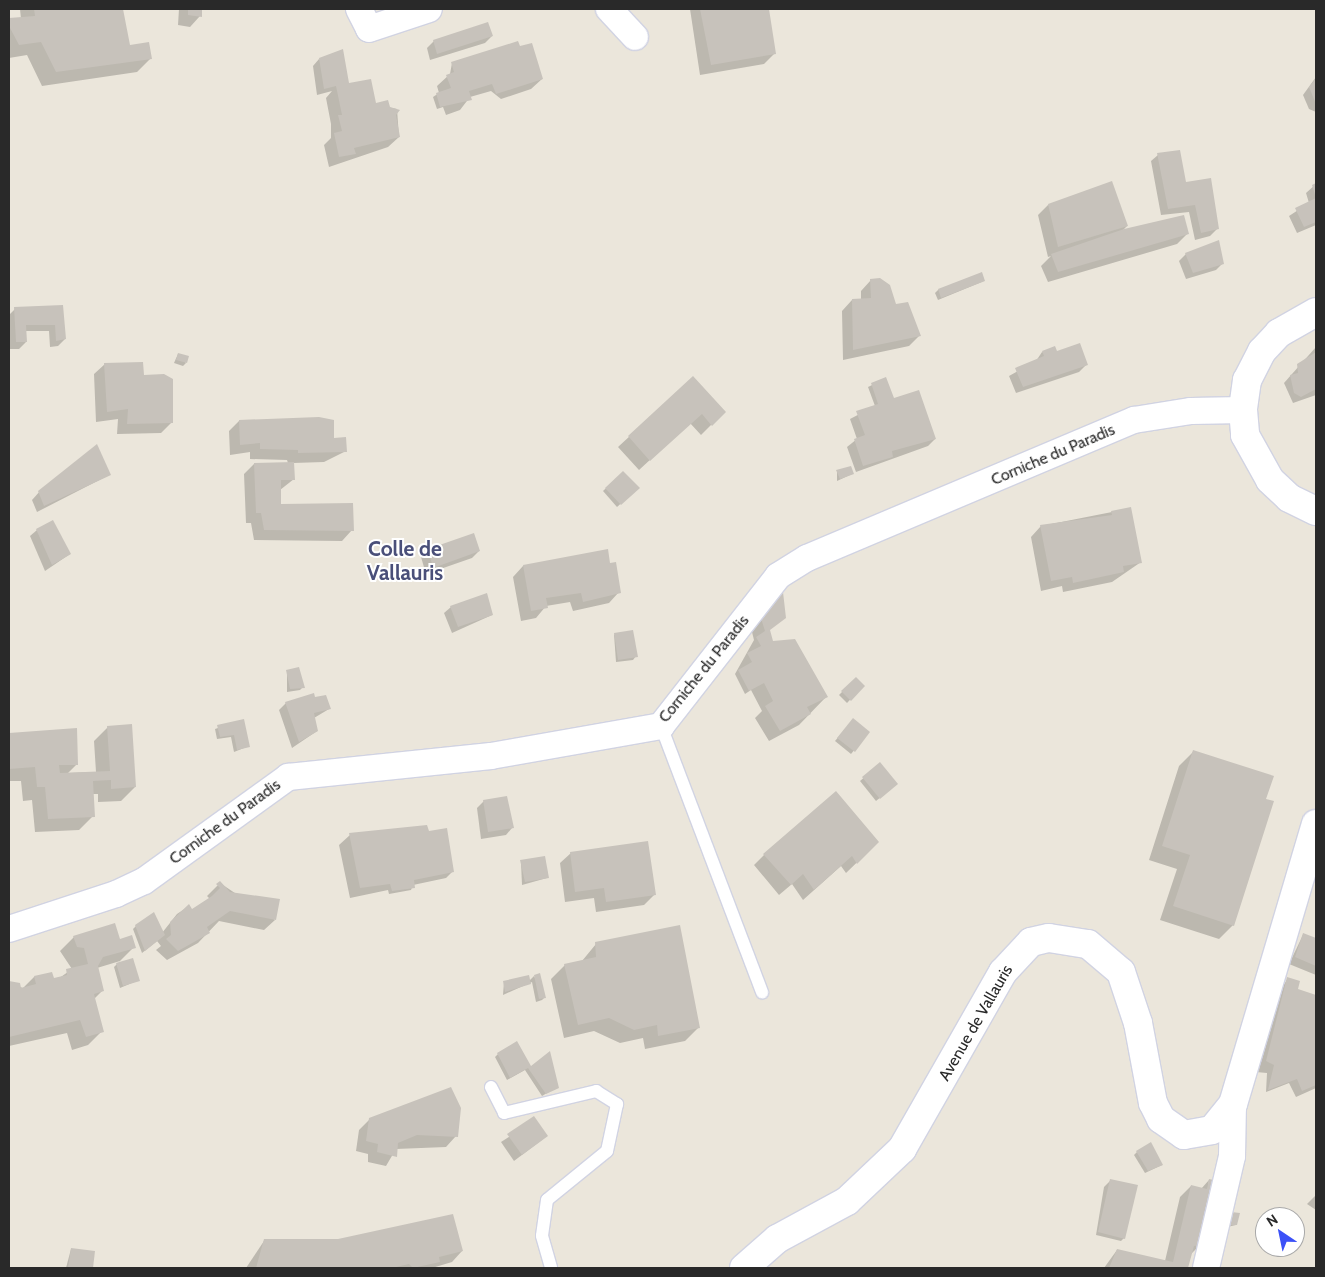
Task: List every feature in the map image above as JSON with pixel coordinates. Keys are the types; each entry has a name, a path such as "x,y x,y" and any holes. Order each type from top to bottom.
{"main road":[{"path":"1316,312 1279,333 1262,351 1246,380 1243,410 1245,435 1270,480 1288,498 1316,511"},
{"name":"Avenue de Vallauris","path":"744,1268 777,1239 847,1201 896,1155 935,1096 1003,972 1031,942 1049,938 1088,944 1121,972 1138,1023 1153,1103 1172,1129 1184,1135 1212,1130 1234,1104 1316,824"}],"street":[{"path":"359,9 369,29 429,9"},
{"path":"609,9 635,36"},
{"name":"Corniche du Paradis","path":"9,929 116,894 144,881 288,777 492,756 661,726 778,576 807,558 1134,420 1191,411 1243,410"},
{"path":"1206,1268 1232,1156 1234,1104"}],"lane":[{"path":"661,726 762,992"},
{"path":"491,1087 504,1114 596,1091 617,1104 607,1151 547,1200 542,1236 551,1268"}],"building":[{"path":"34,9 123,9 130,45 149,42 152,59 56,72 41,42 19,45 9,26 9,18 35,16"},
{"path":"188,9 202,9 202,17 188,15"},
{"path":"700,9 769,9 776,54 711,65"},
{"path":"488,22 493,36 437,54 433,40"},
{"path":"518,41 520,46 532,43 543,79 496,94 492,84 469,91 472,100 440,107 436,93 451,88 446,75 454,72 451,62"},
{"path":"343,49 349,83 371,79 376,103 388,100 390,107 400,110 396,115 400,137 354,148 356,154 339,157 334,133 342,131 338,115 342,115 336,86 324,89 319,58"},
{"path":"1316,78 1316,104 1309,87"},
{"path":"1180,150 1186,182 1211,178 1219,229 1201,233 1195,205 1168,209 1157,153"},
{"path":"1112,181 1128,226 1058,247 1048,204"},
{"path":"1316,183 1316,198 1312,185"},
{"path":"1316,198 1316,222 1304,227 1295,208"},
{"path":"1184,215 1189,234 1058,272 1051,254 1124,229"},
{"path":"1219,240 1224,264 1193,273 1185,253"},
{"path":"982,272 985,281 941,298 938,289"},
{"path":"880,278 890,285 896,304 908,302 921,336 853,350 852,299 871,298 870,279"},
{"path":"63,305 66,339 56,341 55,325 26,325 27,342 16,342 14,307"},
{"path":"1080,343 1088,365 1023,387 1015,368 1044,356 1042,351 1055,346 1057,351"},
{"path":"1316,352 1316,389 1301,397 1294,393 1290,375 1298,373 1297,364"},
{"path":"178,353 189,356 187,363 176,360"},
{"path":"143,362 144,375 164,374 173,379 173,423 127,424 128,409 107,412 104,363"},
{"path":"693,376 726,412 712,426 702,414 650,461 628,436"},
{"path":"886,377 894,398 919,390 936,439 892,451 893,457 863,466 854,439 865,435 856,411 878,404 871,383"},
{"path":"319,417 334,420 334,438 346,437 347,452 298,453 298,450 260,449 260,443 240,445 239,420"},
{"path":"97,444 111,475 44,506 38,491"},
{"path":"294,462 295,480 281,480 281,504 353,503 354,531 264,530 261,513 256,513 254,463"},
{"path":"851,466 854,474 840,479 836,470"},
{"path":"623,471 640,488 621,505 605,488"},
{"path":"1131,507 1142,563 1123,566 1124,572 1073,583 1072,577 1051,581 1040,525 1112,515 1111,511"},
{"path":"53,520 71,554 52,565 36,529"},
{"path":"474,533 480,551 433,568 428,549"},
{"path":"608,549 610,563 616,562 621,593 583,602 581,593 546,598 548,608 531,611 523,565"},
{"path":"783,592 786,618 770,630 773,641 795,639 828,697 807,707 811,714 780,731 765,706 773,701 764,683 749,691 738,670 752,662 747,653 761,646 756,637 765,631 759,612"},
{"path":"487,593 493,615 458,627 450,606"},
{"path":"633,630 638,657 618,660 614,633"},
{"path":"299,667 305,688 290,689 286,670"},
{"path":"856,677 865,686 851,701 841,691"},
{"path":"314,693 315,697 326,695 331,709 314,713 318,731 299,742 285,702"},
{"path":"853,718 870,732 855,752 837,738"},
{"path":"244,719 250,747 237,750 234,735 220,737 217,725"},
{"path":"132,724 136,787 111,789 111,780 93,781 95,817 48,819 45,787 37,787 35,767 9,769 9,733 77,728 78,765 59,765 60,773 110,771 107,726"},
{"path":"1193,750 1274,776 1266,799 1274,801 1234,926 1173,906 1190,855 1162,846"},
{"path":"880,762 898,784 880,799 862,777"},
{"path":"836,791 879,842 857,864 852,856 814,890 803,874 791,885 763,854"},
{"path":"507,796 514,828 488,832 483,800"},
{"path":"427,825 429,831 447,828 454,872 414,880 415,888 392,891 390,884 360,888 349,833"},
{"path":"648,841 656,895 606,902 604,888 575,892 570,852"},
{"path":"545,856 549,878 525,882 520,860"},
{"path":"220,881 230,892 280,899 276,920 230,911 207,927 210,933 178,951 166,939 171,935 170,922 189,904 192,909 212,896 220,888 216,884"},
{"path":"154,912 165,935 145,951 135,925"},
{"path":"115,923 120,939 132,935 136,948 103,957 98,966 104,991 94,994 104,1032 86,1037 80,1020 9,1037 9,981 20,983 21,988 36,984 34,976 52,972 54,978 67,975 66,969 88,964 84,948 77,947 73,936"},
{"path":"680,925 700,1028 658,1036 657,1025 634,1030 609,1018 578,1025 564,964 596,957 595,942"},
{"path":"1303,933 1316,938 1316,966 1295,957"},
{"path":"133,958 140,981 123,986 116,963"},
{"path":"540,973 546,998 539,999 534,975"},
{"path":"529,975 531,984 505,992 503,981"},
{"path":"1287,977 1300,981 1298,989 1316,995 1316,1085 1302,1091 1297,1079 1268,1090 1274,1065 1266,1061"},
{"path":"517,1041 531,1066 550,1051 559,1088 546,1094 528,1068 510,1078 497,1053"},
{"path":"451,1087 461,1108 458,1137 417,1135 398,1143 397,1157 377,1152 378,1144 366,1141 369,1118"},
{"path":"534,1116 548,1136 522,1155 507,1134"},
{"path":"1151,1142 1163,1165 1148,1171 1136,1151"},
{"path":"1110,1179 1138,1185 1125,1239 1098,1232"},
{"path":"1209,1179 1218,1181 1201,1245 1194,1246 1188,1268 1109,1268 1117,1249 1173,1262 1191,1185 1207,1189"},
{"path":"1231,1212 1240,1213 1237,1225 1229,1225"},
{"path":"453,1214 463,1251 439,1257 440,1262 413,1268 409,1264 392,1268 256,1268 264,1239 338,1239"},
{"path":"71,1248 95,1251 93,1268 68,1268"}],"district":[{"name":"Colle de Vallauris","path":"405,561"}]}
